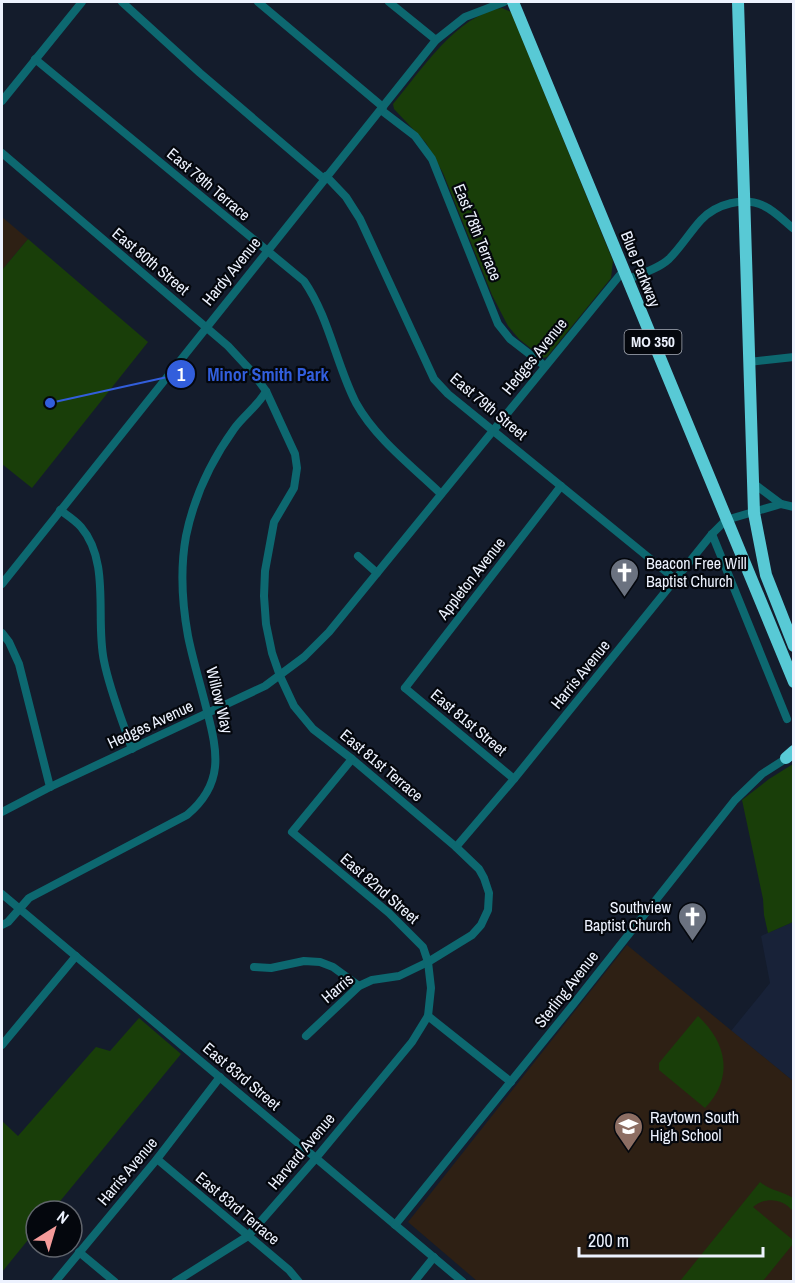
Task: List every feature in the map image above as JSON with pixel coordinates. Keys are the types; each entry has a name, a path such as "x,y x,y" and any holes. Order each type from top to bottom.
{"highway":[{"name":"Blue Parkway","path":"513,2 793,682"},
{"path":"738,2 754,513 766,574 794,646"}],"street":[{"path":"2,101 82,2"},
{"name":"East 79th Street","path":"122,2 200,73 346,197 360,219 434,379 448,394 675,579"},
{"name":"East 78th Terrace","path":"258,2 415,136 432,159 498,324 510,339 545,366"},
{"path":"389,2 436,40"},
{"name":"Hardy Avenue","path":"2,584 436,40 465,17 504,2"},
{"name":"East 79th Terrace","path":"35,59 266,251 294,271 309,289 350,390 367,420 377,433 441,494"},
{"name":"East 80th Street","path":"2,153 241,358 266,391 294,454 297,468 294,488 274,522 265,571 266,624 280,676"},
{"path":"626,275 653,269 668,259 710,211 719,206 757,202 767,207 794,229"},
{"name":"Hedges Avenue","path":"2,812 50,787 265,686 280,676 329,633 545,366 626,275"},
{"path":"749,362 794,357"},
{"name":"Willow Way","path":"2,925 8,922 29,898 187,815 208,790 216,766 216,746 188,638 184,612 182,577 186,537 196,498 212,462 234,428 266,391"},
{"path":"753,483 781,504 794,507"},
{"name":"Appleton Avenue","path":"403,688 561,486"},
{"path":"726,520 781,504"},
{"path":"60,510 82,528 95,557 100,581 103,659 132,748"},
{"name":"Harris Avenue","path":"456,847 514,779 712,534 726,520"},
{"path":"712,534 787,719"},
{"path":"358,556 377,573"},
{"path":"2,633 9,642 18,664 50,787"},
{"name":"East 81st Terrace","path":"280,676 294,706 303,719 478,868"},
{"name":"East 81st Street","path":"403,688 514,779"},
{"name":"Sterling Avenue","path":"395,1225 735,800 762,774 792,755"},
{"name":"East 82nd Street","path":"352,759 292,832 389,913 423,947 428,962 431,988 428,1016"},
{"name":"Harris","path":"306,1036 359,986 372,980 399,976 428,962 472,935 481,925 488,910 489,893 478,868"},
{"name":"East 83rd Street","path":"2,894 463,1281"},
{"path":"2,1045 76,956"},
{"path":"254,967 271,968 304,961 320,962 333,967 359,986"},
{"path":"428,1016 511,1082"},
{"name":"Harvard Avenue","path":"174,1281 248,1236 412,1042 428,1016"},
{"name":"Harris Avenue","path":"84,1246 157,1159 220,1077"},
{"name":"East 83rd Terrace","path":"157,1159 289,1270 299,1281"},
{"path":"84,1256 116,1281"},
{"path":"414,1281 434,1257"},
{"name":"Harris Avenue","path":"55,1281 73,1259"}],"shaded area":[{"path":"2,217 28,239 2,270"},
{"path":"793,922 793,1081 731,1031 770,983 761,936"},
{"name":"Raytown South High School","path":"627,945 793,1081 793,1281 477,1281 408,1222"}],"green space":[{"path":"502,8 511,12 613,261 611,278 547,357 543,358 519,339 508,326 492,295 443,173 426,143 394,109 393,104 441,46 455,33 485,13"},
{"path":"28,239 148,342 32,488 2,464 2,270"},
{"path":"793,764 793,922 768,933 742,800"},
{"path":"698,1016 715,1038 721,1049 723,1061 720,1085 705,1108 659,1070 659,1063"},
{"path":"139,1018 181,1054 62,1199 24,1199 24,1245 2,1272 2,1121 18,1136 96,1047 110,1051"},
{"path":"760,1182 793,1198 793,1211 774,1200 763,1201 753,1207 793,1240 793,1244 763,1281 680,1281"}],"place":[{"name":"Minor Smith Park","path":"50,403"},
{"name":"Beacon Free Will Baptist Church","path":"625,598"},
{"name":"Southview Baptist Church","path":"692,942"},
{"name":"Raytown South High School","path":"629,1152"}]}
